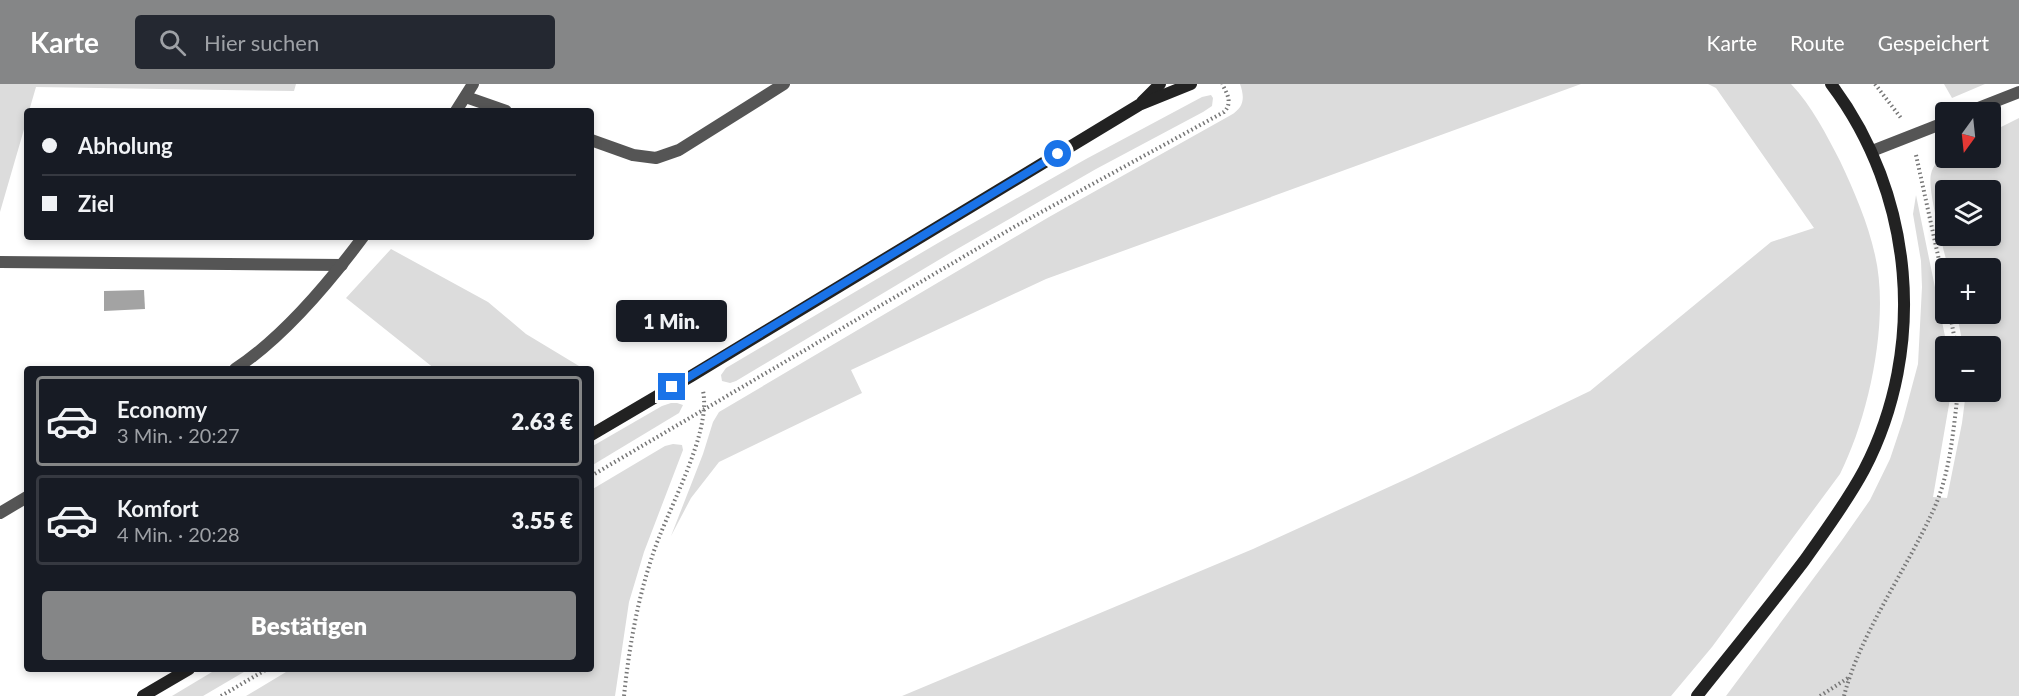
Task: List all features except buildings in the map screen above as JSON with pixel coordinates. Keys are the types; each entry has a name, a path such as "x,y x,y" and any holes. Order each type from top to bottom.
{"main road":[{"path":"1139,105 1160,84"},
{"path":"594,433 1139,105 1191,84"},
{"path":"1697,696 1765,612 1849,498 1878,440 1900,362 1905,333 1905,292 1896,224 1872,151 1845,102 1831,84"},
{"path":"143,696 184,672"}],"street":[{"path":"458,108 473,84"},
{"path":"594,141 633,155 656,158 680,150 784,84"},
{"path":"1994,102 2019,92"},
{"path":"466,97 497,108"},
{"path":"1872,151 1935,126"},
{"path":"239,366 254,356 303,309 361,240"},
{"path":"0,262 342,265"},
{"path":"0,513 24,499"}],"path":[{"path":"594,474 1014,226 1224,112 1229,99 1222,84"},
{"path":"1875,84 1902,119 1911,135 1939,258"},
{"path":"1844,696 1849,677 1866,640 1933,511 1940,493 1949,456 1957,402"},
{"path":"624,696 638,603 652,555 691,460 704,408"},
{"path":"221,696 262,672"},
{"path":"1820,696 1849,677"}],"shaded area":[{"path":"0,84 296,84 294,91 36,87 30,108 24,108 24,129 0,212"},
{"path":"1240,84 1581,84 1046,279 851,370 862,393 719,462 691,498 671,536 713,422 719,412 1049,217 1231,115 1239,109 1242,102 1243,94"},
{"path":"1708,84 1791,84 1806,102 1840,161 1865,219 1875,255 1880,308 1874,367 1868,397 1860,425 1840,474 1712,647 1671,696 902,696 1253,549 1413,476 1590,391 1771,242 1814,228 1716,88"},
{"path":"1944,84 1985,84 1952,98"},
{"path":"1211,95 1212,106 1203,112 1096,169 736,381 730,383 722,381 721,375 726,368 938,243 1086,159 1202,97"},
{"path":"2019,118 2019,696 1726,696 1870,500 1890,459 1918,364 1922,287 1921,261 1913,214 1916,195 1935,288 1935,324 1942,324 1945,336 1935,336 1935,402 1949,402 1933,497 1947,498 1965,402 2001,402 2001,336 1961,336 1959,324 2001,324 2001,258 1946,258 1943,246 2001,246 2001,180 1935,180 1935,210 1930,182 1935,165 1935,168 2001,168 2001,127"},
{"path":"391,249 488,302 526,334 579,366 431,366 346,298"},
{"path":"144,290 145,309 104,311 104,291"},
{"path":"674,402 683,405 679,413 594,464 594,445 662,406"},
{"path":"682,445 683,450 644,552 629,602 615,696 246,696 286,672 594,672 594,488 665,446"},
{"path":"212,672 244,672 203,696 172,696"}],"route":[{"path":"672,387 1058,154"}]}
